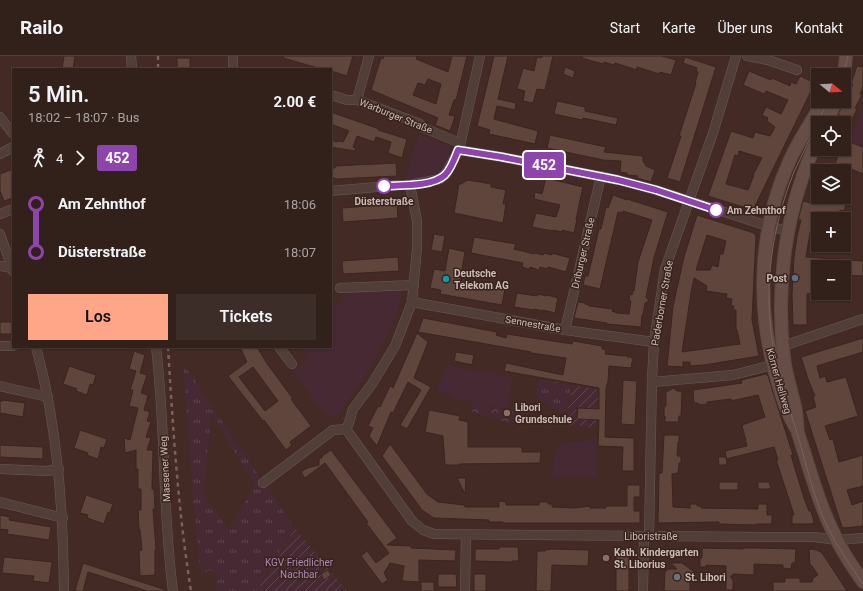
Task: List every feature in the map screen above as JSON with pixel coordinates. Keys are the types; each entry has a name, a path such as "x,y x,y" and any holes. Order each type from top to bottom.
{"main road":[{"path":"841,68 846,59"},
{"name":"Körner Hellweg","path":"798,432 788,417 772,365 764,312 764,268 768,226 773,205 789,162 819,108"},
{"name":"Körner Hellweg","path":"811,156 800,184 788,231 782,278 781,301 783,346 788,381 796,411 798,432 826,517 836,540 863,582"}],"street":[{"path":"131,56 132,68"},
{"path":"233,56 234,68"},
{"path":"356,100 369,56"},
{"path":"332,191 410,185 440,179 446,174 459,146 480,56"},
{"name":"Paderborner Straße","path":"643,591 647,536 654,342 665,269 688,200 696,184 713,133 736,56"},
{"path":"747,56 768,60 797,70"},
{"name":"Warburger Straße","path":"332,95 347,100 356,100 420,124 424,128 459,146"},
{"path":"0,117 12,133"},
{"path":"459,146 502,157 601,176 656,190 788,231"},
{"path":"0,154 12,148"},
{"name":"Driburger Straße","path":"565,330 601,176"},
{"path":"263,483 333,430 346,429 353,410 372,384 395,346 412,302 414,285 417,248 417,221 410,185"},
{"path":"0,214 12,209"},
{"path":"0,234 12,267"},
{"path":"0,266 12,270"},
{"path":"340,288 414,285"},
{"name":"Sennestraße","path":"412,302 565,330 654,342"},
{"path":"783,346 863,319"},
{"path":"0,346 12,346"},
{"path":"36,348 48,397 59,469 63,518 64,591"},
{"name":"Massener Weg","path":"156,348 165,457 167,520 173,591"},
{"path":"281,348 292,364"},
{"path":"652,382 733,375 772,365"},
{"path":"0,386 48,397"},
{"name":"Liboristraße","path":"346,429 412,521 423,530 434,534 807,537 836,540 863,538"},
{"path":"0,469 47,471 59,469"},
{"path":"0,502 63,518"},
{"path":"465,591 466,534"}],"green space":[{"path":"863,110 863,147 851,143 851,137"},
{"path":"419,134 452,147 445,168 436,176 404,182"},
{"path":"403,290 396,316 362,382 341,410 328,420 293,371 308,359 303,351 296,348 332,348 332,304 341,303 345,293"},
{"path":"183,363 294,527 256,591 215,591 216,573 209,570 201,577","holes":["211,414 255,485 228,530 204,494"]},
{"path":"448,365 513,377 507,409 455,399 436,390"},
{"path":"538,379 571,385 567,410 562,414 559,413 559,410 536,400"},
{"path":"573,385 598,390 597,427 565,425","holes":["576,407 582,407 591,419 578,419"]},
{"path":"473,403 519,413 521,419 511,424 471,411"},
{"path":"596,436 596,477 552,477 555,453 562,444 570,442 584,442"},
{"name":"KGV Friedlicher Nachbar","path":"295,528 347,591 257,591"}],"building":[{"path":"64,56 75,56 73,68 62,68"},
{"path":"283,56 353,56 347,76 332,71 332,68 318,68 283,58"},
{"path":"384,56 417,56 416,59 448,72 452,56 467,56 456,100 454,100 449,115 455,116 450,131 435,125 438,118 371,90 381,58 383,59","holes":["428,79 441,84 436,104 413,95 418,83 425,85"]},
{"path":"494,56 508,56 498,99 516,103 515,110 497,106 494,119 538,131 535,144 489,134 490,130 477,126"},
{"path":"542,56 553,56 545,90 537,89 533,103 523,101 525,91 517,89 523,68 534,71 537,57 541,58"},
{"path":"582,56 662,56 676,60 671,75 660,72 659,74 637,67 637,70 615,63 614,65 604,62 603,64 582,58"},
{"path":"685,57 716,67 680,182 667,178 681,136 679,136 696,83 698,72 696,71 697,68 683,63"},
{"path":"177,58 190,58 190,68 177,68"},
{"path":"857,66 863,67 863,86 860,94 862,95 855,108 857,109 851,121 851,116 842,116 838,114 841,108 851,108 851,88 853,84 851,84"},
{"path":"565,67 575,71 573,78 563,74"},
{"path":"749,71 771,80 772,78 790,86 791,82 796,84 800,76 811,81 811,91 753,210 708,196 731,131 753,138 755,132 770,136 775,127 767,121 768,118 762,115 766,107 781,114 788,100 766,91 764,94 743,85","holes":["739,151 762,158 753,175 748,190 726,184 735,155 738,156"]},
{"path":"557,101 585,107 585,111 618,118 616,125 554,114"},
{"path":"332,112 379,129 378,130 407,139 402,158 388,153 391,142 376,137 374,142 357,136 353,147 356,148 355,151 332,147 332,140 343,142 349,131 332,124"},
{"path":"550,135 606,147 604,152 643,156 643,161 646,166 655,170 651,182 637,178 638,176 627,175 627,173 620,172 621,161 603,160 547,148"},
{"path":"851,143 863,147 863,174 851,169 851,164 835,164 838,156 851,156"},
{"path":"396,163 397,176 336,179 332,178 332,168 335,168 335,166"},
{"path":"12,169 12,198 4,201 0,191 0,174"},
{"path":"546,178 583,187 574,233 562,230 562,232 532,227 536,213 556,217 560,205 534,199 535,192 542,194"},
{"path":"468,180 491,184 491,187 506,190 503,204 506,204 503,223 454,213 459,184"},
{"path":"613,195 668,212 654,258 646,297 649,301 645,303 641,327 607,324 574,318 578,302 585,303 589,306 613,309 612,311 617,313 629,314 631,301 629,301 630,294 632,295 634,291 638,262 652,220 623,211 623,213 618,212 600,289 583,285 585,276 588,276 599,229 601,229 606,207 608,208"},
{"path":"803,201 819,205 846,204 844,211 811,212 811,227 806,257 849,260 811,260 811,293 807,294 807,325 793,325 792,295 794,257 801,220 798,220"},
{"path":"397,204 398,218 343,222 342,208"},
{"path":"697,215 754,233 756,236 752,320 759,356 704,365 690,366 690,362 683,362 683,367 667,366 673,306 684,257","holes":["707,235 726,241 723,254 720,254 718,267 712,265 710,270 696,270","694,278 707,286 706,291 727,294 726,298 732,299 731,306 734,306 733,310 736,310 736,328 740,344 682,352"]},
{"path":"434,234 445,236 442,252 431,250"},
{"path":"474,237 516,244 514,249 534,254 543,255 544,253 552,255 552,253 570,258 566,272 548,267 547,269 540,267 539,270 530,267 529,269 522,267 523,263 471,253"},
{"path":"449,248 465,252 460,280 505,289 502,305 440,294 441,290 430,288 434,269 445,271"},
{"path":"398,257 399,271 343,274 342,261"},
{"path":"851,260 863,261 863,276 851,275"},
{"path":"517,293 537,296 538,294 547,295 558,298 555,313 543,310 514,307"},
{"path":"423,318 497,332 496,335 506,338 507,334 572,344 573,341 602,346 602,349 606,350 605,354 626,355 627,357 631,357 633,360 631,368 609,366 606,388 605,437 634,438 634,471 622,471 623,447 598,446 599,420 577,419 578,408 599,409 599,388 504,371 506,363 563,375 566,358 418,332"},
{"path":"0,322 12,322 12,334 0,334"},
{"path":"417,333 428,342 414,378 431,387 407,429 400,425 421,390 408,382 393,413 391,412 377,446 369,436 373,428 368,426 378,406 380,407 390,386 393,388"},
{"path":"863,338 863,352 817,366 820,378 825,376 827,382 846,377 858,416 825,426 830,440 833,439 839,462 863,455 863,486 847,490 852,505 863,501 863,526 844,528 842,527 805,411 816,407 813,397 815,396 801,357"},
{"path":"240,348 258,348 293,399 291,399 311,426 290,442 292,445 286,450 228,376 247,362","holes":["253,367 278,401 265,411 239,377"]},
{"path":"134,351 145,355 140,373 147,375 141,393 148,395 144,410 150,412 147,421 151,422 146,437 151,438 147,450 153,450 152,489 154,489 155,509 153,509 156,550 155,575 140,576 139,551 142,550 138,510 141,510 141,489 138,489 136,450 125,453 124,438 130,440 138,408 129,406 133,390 130,390 136,371 129,369"},
{"path":"456,352 474,355 472,365 454,361"},
{"path":"69,366 96,375 93,385 90,384 87,395 76,391 77,389 63,384"},
{"path":"766,374 768,376 793,455 791,455 804,498 809,511 811,511 814,522 812,524 792,524 792,515 794,515 776,460 778,460 774,447 726,459 727,465 719,465 718,457 726,457 725,451 747,446 742,425 765,417 758,395 731,401 731,399 707,402 707,404 699,405 698,403 694,403 693,390 742,383 741,380"},
{"path":"623,380 637,381 635,425 621,424"},
{"path":"673,388 677,391 682,391 681,416 679,416 678,422 665,422 664,406 666,406 666,391"},
{"path":"3,400 25,403 23,417 0,413 0,401"},
{"path":"429,410 460,416 459,420 468,422 468,447 522,447 522,452 541,452 540,463 445,465 443,436 425,432"},
{"path":"80,430 107,439 104,448 101,447 98,459 87,455 88,453 74,448"},
{"path":"664,435 679,435 677,456 681,456 681,463 679,463 678,473 672,474 673,507 690,508 690,504 697,504 697,506 701,506 701,508 758,509 758,504 767,504 767,515 772,515 772,524 719,524 719,522 658,523 659,473 662,473"},
{"path":"390,444 427,494 438,502 464,505 465,507 499,507 499,501 506,502 506,505 539,505 539,502 548,502 548,504 552,504 552,507 574,508 590,506 590,508 606,508 606,506 627,506 627,485 640,485 640,497 634,497 634,511 640,511 640,523 503,523 489,522 489,520 434,518 422,510 382,456"},
{"path":"0,445 43,447 43,459 0,457"},
{"path":"331,450 397,538 387,545 411,546 411,548 456,550 455,561 419,560 419,582 402,581 404,566 390,563 384,573 388,580 382,584 361,556 367,551 376,563 389,553 366,523 368,522 325,463 305,478 301,472 307,468 319,465 319,458 322,458 322,456"},
{"path":"457,478 466,478 465,494"},
{"path":"719,482 738,482 738,490 719,490"},
{"path":"758,482 769,482 771,489 758,489"},
{"path":"86,495 113,504 110,513 108,512 104,524 87,518 88,515 80,513"},
{"path":"0,515 10,517 9,520 51,527 49,540 7,534 8,530 0,529"},
{"path":"499,547 518,547 519,561 475,561 475,549 499,549"},
{"path":"702,548 796,549 795,563 792,563 791,569 783,568 783,565 754,564 754,575 733,574 733,576 730,576 733,580 733,590 726,590 726,566 706,565 706,567 700,567"},
{"path":"551,549 589,550 588,566 552,565 551,591 536,591 537,551"},
{"path":"616,549 629,549 629,591 616,591"},
{"path":"809,549 817,550 822,553 847,591 773,591 773,582 785,582 785,578 800,578 800,582 812,582 813,578 818,575 810,565"},
{"path":"4,557 52,562 49,583 33,581 34,576 2,573"},
{"path":"83,563 166,591 147,591 88,572 83,591 75,591"},
{"name":"St. Libori","path":"671,563 682,563 697,574 690,575 690,591 664,591 665,571 667,571 667,569 677,569"},
{"path":"328,570 331,575 324,580 321,574"},
{"path":"438,574 456,574 457,587 438,587"},
{"path":"474,574 486,574 486,591 474,591"},
{"path":"421,582 434,582 434,591 421,591"}],"tram line":[{"path":"845,68 848,56"},
{"path":"825,108 794,172 780,214 775,235 769,280 770,324 775,358 819,506 828,528 863,584"}],"railway":[{"path":"158,56 158,68"},
{"path":"168,348 179,500 191,591"}],"bus line":[{"name":"452","path":"384,186 426,183 440,179 446,174 458,150 502,157 618,180 656,190 716,210"}],"place":[{"name":"Düsterstraße","path":"384,186"},
{"name":"Am Zehnthof","path":"716,210"},
{"name":"Post","path":"795,278"},
{"name":"Deutsche Telekom AG","path":"446,279"},
{"name":"Libori Grundschule","path":"507,413"},
{"name":"Kath. Kindergarten St. Liborius","path":"606,558"},
{"name":"St. Libori","path":"677,577"}]}
